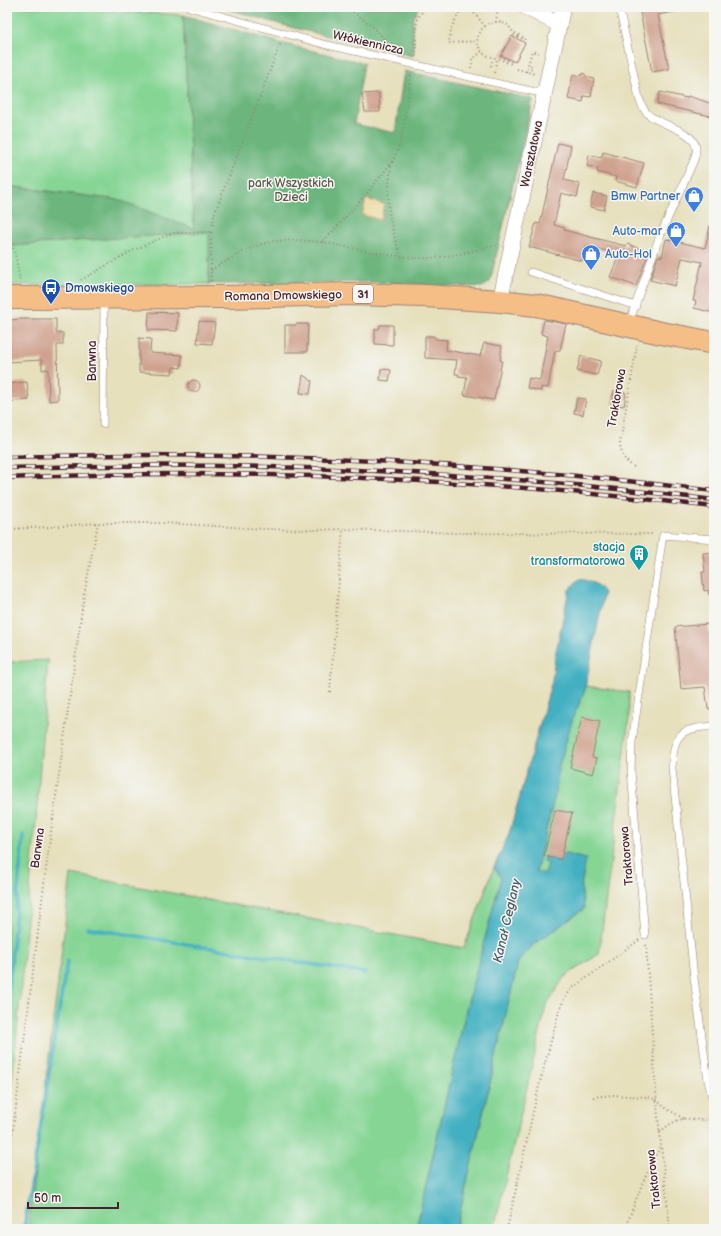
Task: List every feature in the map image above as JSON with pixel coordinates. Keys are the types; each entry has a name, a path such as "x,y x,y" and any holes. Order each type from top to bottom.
{"main road":[{"name":"Romana Dmowskiego","path":"14,293 104,297 225,297 387,294 500,301 635,320 714,343"}],"street":[{"path":"525,7 560,25"},
{"name":"Warsztatowa","path":"500,301 563,7"}],"lane":[{"name":"Włókiennicza","path":"189,7 323,44 393,61 470,76 545,94"},
{"path":"531,272 635,320 657,242 694,160 696,145 692,139 686,134 648,114 642,106 619,7"},
{"name":"Barwna","path":"103,424 104,297"},
{"path":"662,535 714,539"},
{"name":"Traktorowa","path":"645,935 631,771 632,742 662,535"},
{"path":"714,726 692,729 680,734 673,749 672,768 694,978 708,1081 714,1104"}],"path":[{"path":"347,7 370,24 380,34 387,43 393,61"},
{"path":"416,43 416,22 421,13 429,7"},
{"path":"451,7 460,12"},
{"path":"464,7 452,26 449,43 477,41"},
{"path":"469,7 485,26"},
{"path":"496,7 498,8 496,22"},
{"path":"500,56 512,62 511,64 497,58 488,57 482,51 477,41 480,32 490,23 500,22 508,25 513,32 525,38 524,41 512,34"},
{"path":"211,282 213,219 284,33"},
{"path":"470,76 472,60 482,51"},
{"path":"526,72 527,68 531,69 532,66 528,65 532,51 539,53 542,57"},
{"path":"491,66 493,58"},
{"path":"492,82 497,58"},
{"path":"517,69 537,75"},
{"path":"322,242 346,218 376,183 392,162 398,151 402,135 411,72"},
{"path":"392,162 389,178 389,214 400,256"},
{"path":"7,229 16,258 14,293"},
{"path":"80,281 132,251 172,233 212,232"},
{"path":"211,270 254,247 276,241 299,240 322,242 400,256 429,258 464,253 503,244"},
{"name":"Traktorowa","path":"634,467 626,461 622,455 620,443 635,320"},
{"path":"7,529 98,523 163,523 266,529 662,535"},
{"name":"Barwna","path":"7,1177 47,861 82,610 98,523"},
{"path":"330,692 343,529"},
{"path":"507,1229 539,1086 559,1011 565,997 574,987 645,935"},
{"name":"Traktorowa","path":"645,935 657,1100 670,1229"},
{"path":"593,1097 629,1095 648,1097 657,1100 664,1107 684,1119"},
{"path":"660,1132 669,1124 677,1120 690,1118 703,1120 714,1118"},
{"path":"624,1229 644,1178 662,1145"}],"green space":[{"path":"7,7 51,7 183,15 194,229 118,200 7,186"},
{"path":"221,7 419,7 413,18 413,56 290,27"},
{"name":"park Wszystkich Dzieci","path":"183,15 284,44 364,63 354,124 395,133 404,71 533,99 490,282 482,287 370,282 209,284 209,232 13,246 7,240 7,186 119,200 194,229"},
{"path":"210,232 209,284 7,285 7,240 13,246"},
{"path":"48,660 36,820 15,1054 7,1116 7,662"},
{"path":"586,686 629,692 629,719 599,954 564,977 546,1006 494,1229 456,1229 518,962 534,944 584,909 581,886 586,859 562,854 561,860 548,863 545,874 536,872 556,791 559,766 573,717"},
{"path":"494,867 501,878 468,1002 416,1229 28,1229 71,874 464,948"}],"sand":[{"path":"366,199 384,204 381,220 362,215"}],"water":[{"name":"Kanał Ceglany","path":"579,579 593,583 604,593 584,693 573,717 559,766 556,791 536,871 545,874 548,863 543,862 544,856 561,860 562,853 586,859 581,886 584,909 534,944 518,962 456,1229 416,1229 468,1002 501,878 494,867 509,834 552,681 555,656 569,590"}],"building":[{"path":"639,7 677,7 677,11 658,15 669,69 652,72"},
{"path":"512,36 525,43 515,62 501,55"},
{"path":"584,73 587,77 594,79 591,97 584,96 583,102 568,99 573,74 580,76"},
{"path":"660,92 687,98 688,96 713,104 710,116 657,104"},
{"path":"379,93 380,112 365,112 362,94"},
{"path":"558,143 571,146 564,180 580,184 577,197 561,193 554,225 565,228 564,230 626,246 627,244 649,252 636,286 610,277 619,255 586,245 582,261 529,247 536,223 540,224"},
{"path":"603,152 644,163 637,187 615,181 616,177 597,172 598,168 587,166 589,155 601,158"},
{"path":"593,193 607,196 604,210 590,207"},
{"path":"710,226 714,227 714,313 694,308 696,301 693,301 702,262 682,258 675,286 650,280 658,256 662,257 666,239 705,248"},
{"path":"149,312 178,313 177,331 148,330"},
{"path":"56,319 56,333 63,333 63,345 57,345 58,400 49,401 48,369 42,370 42,360 7,362 7,320"},
{"path":"544,320 566,324 560,350 555,351 548,388 541,387 541,391 527,388 529,378 540,380 548,336 541,334"},
{"path":"199,321 215,323 212,344 197,343"},
{"path":"308,324 307,352 285,352 285,325"},
{"path":"380,325 393,325 393,345 375,344 375,329 379,329"},
{"path":"425,336 433,336 436,339 447,340 446,350 480,356 484,343 502,346 500,360 502,361 494,400 464,395 467,377 458,376 459,374 455,374 457,360 425,358"},
{"path":"139,338 151,339 150,353 182,355 181,368 173,367 172,374 139,372"},
{"path":"581,356 601,361 597,375 577,371"},
{"path":"381,369 391,370 389,381 380,380"},
{"path":"303,375 312,381 310,394 300,393"},
{"path":"192,380 196,380 200,386 196,392 192,392 188,388 188,384"},
{"path":"27,382 29,400 7,402 7,384"},
{"path":"614,391 626,393 624,406 612,404"},
{"path":"577,398 586,399 583,415 574,413"},
{"path":"714,552 714,595 709,595 708,590 704,591 702,572 705,572 703,553"},
{"path":"708,624 714,671 714,709 708,709 705,687 681,689 675,627"},
{"path":"582,717 600,721 592,757 597,758 593,774 570,768"},
{"path":"555,810 572,813 561,860 544,856"}],"waterway":[{"path":"7,1006 23,835"},
{"path":"88,928 365,973"},
{"path":"24,1229 67,961"},
{"path":"24,1225 44,1229"}],"railway":[{"path":"7,457 184,455 361,460 538,472 714,491"},
{"path":"7,468 184,466 361,470 538,482 714,500"},
{"path":"7,478 184,474 361,478 538,489 714,507"}],"place":[{"name":"Bmw Partner","path":"694,213"},
{"name":"Auto-mar","path":"676,248"},
{"name":"Auto-Hol","path":"591,271"},
{"name":"Dmowskiego","path":"51,305"},
{"name":"stacja transformatorowa","path":"639,571"}]}
